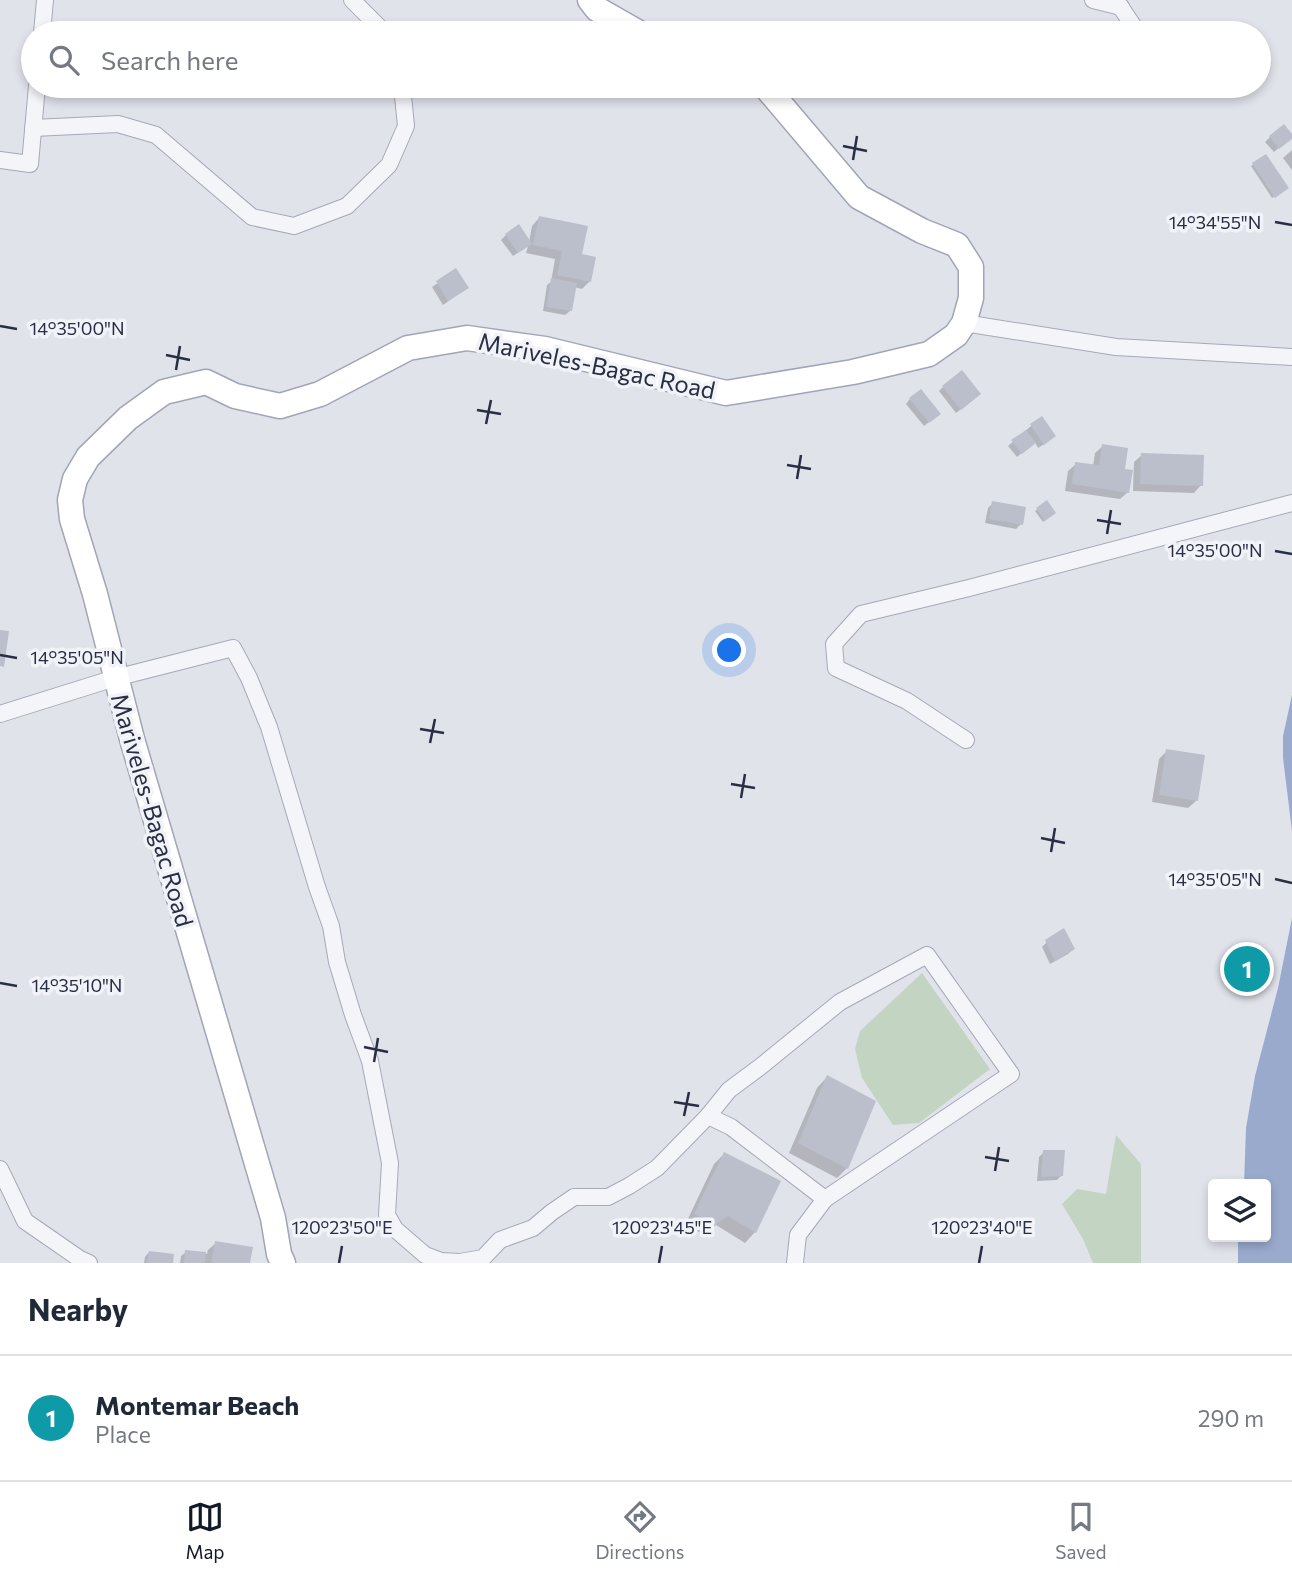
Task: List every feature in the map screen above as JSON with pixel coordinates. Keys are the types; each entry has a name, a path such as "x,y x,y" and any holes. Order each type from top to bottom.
{"main road":[{"path":"590,0 597,9 618,21"},
{"path":"775,98 859,197 922,231 957,245 971,267 971,298 964,323"},
{"name":"Mariveles-Bagac Road","path":"283,1263 273,1217 115,678 72,519 72,490 88,457 128,418 163,392 206,383 235,396 280,407 320,394 408,348 467,338 545,349 726,393 853,372 929,354 956,335 964,323"}],"street":[{"path":"43,21 45,0"},
{"path":"352,0 373,21"},
{"path":"1093,0 1118,4 1130,21"},
{"path":"0,160 30,164 36,98"},
{"path":"33,128 118,124 156,135 252,217 294,226 347,206 390,165 406,126 403,98"},
{"path":"964,323 1116,347 1292,357"},
{"path":"966,740 907,701 836,668 834,644 861,614 1292,503"},
{"path":"0,715 115,678 233,648 249,678 269,727 331,926 337,962 353,1015 370,1061 390,1163 387,1215 395,1229 425,1255 441,1261 460,1262 483,1258 500,1240 533,1228 574,1198 608,1197 629,1186 657,1168 708,1116 729,1090 840,1002 927,955 1011,1074 825,1199 798,1235 794,1263"},
{"path":"708,1116 732,1127 825,1199"},
{"path":"0,1169 25,1221 89,1263"}],"green space":[{"path":"922,973 990,1069 919,1123 893,1125 862,1078 855,1049 860,1031"},
{"path":"1116,1135 1141,1164 1141,1263 1093,1263 1083,1239 1062,1204 1077,1189 1106,1194"}],"water":[{"path":"1292,695 1292,831 1283,736"},
{"path":"1292,918 1292,1263 1238,1263 1238,1242 1271,1242 1271,1179 1244,1179 1246,1128 1255,1076 1278,988"}],"building":[{"path":"1284,124 1292,134 1292,139 1279,149 1269,136"},
{"path":"1266,154 1289,188 1275,198 1252,163"},
{"path":"539,216 588,226 582,254 596,257 591,282 557,275 562,251 533,245"},
{"path":"519,224 532,244 518,253 505,234"},
{"path":"456,268 469,288 448,301 436,281"},
{"path":"551,278 577,283 572,311 546,307"},
{"path":"962,370 981,394 961,410 942,386"},
{"path":"921,389 941,414 929,423 909,398"},
{"path":"1042,416 1056,436 1044,445 1030,424"},
{"path":"1026,430 1036,443 1022,454 1011,440"},
{"path":"1102,444 1128,448 1125,469 1133,470 1129,493 1072,484 1075,462 1099,465"},
{"path":"1141,453 1204,455 1203,486 1140,484"},
{"path":"1047,500 1056,513 1045,521 1036,508"},
{"path":"992,501 1026,507 1023,525 989,519"},
{"path":"0,630 9,631 4,667 0,666"},
{"path":"1166,749 1205,755 1198,801 1159,795"},
{"path":"1064,928 1075,949 1055,961 1045,940"},
{"path":"827,1075 876,1101 848,1169 798,1143"},
{"path":"1043,1150 1065,1150 1063,1176 1041,1177"},
{"path":"724,1152 781,1181 756,1233 728,1216 715,1225 694,1214"},
{"path":"215,1241 253,1247 250,1263 211,1263"},
{"path":"185,1250 206,1252 205,1263 184,1263"},
{"path":"149,1251 174,1254 173,1263 147,1263"}],"place":[{"name":"Montemar Beach","path":"1247,969"}]}
